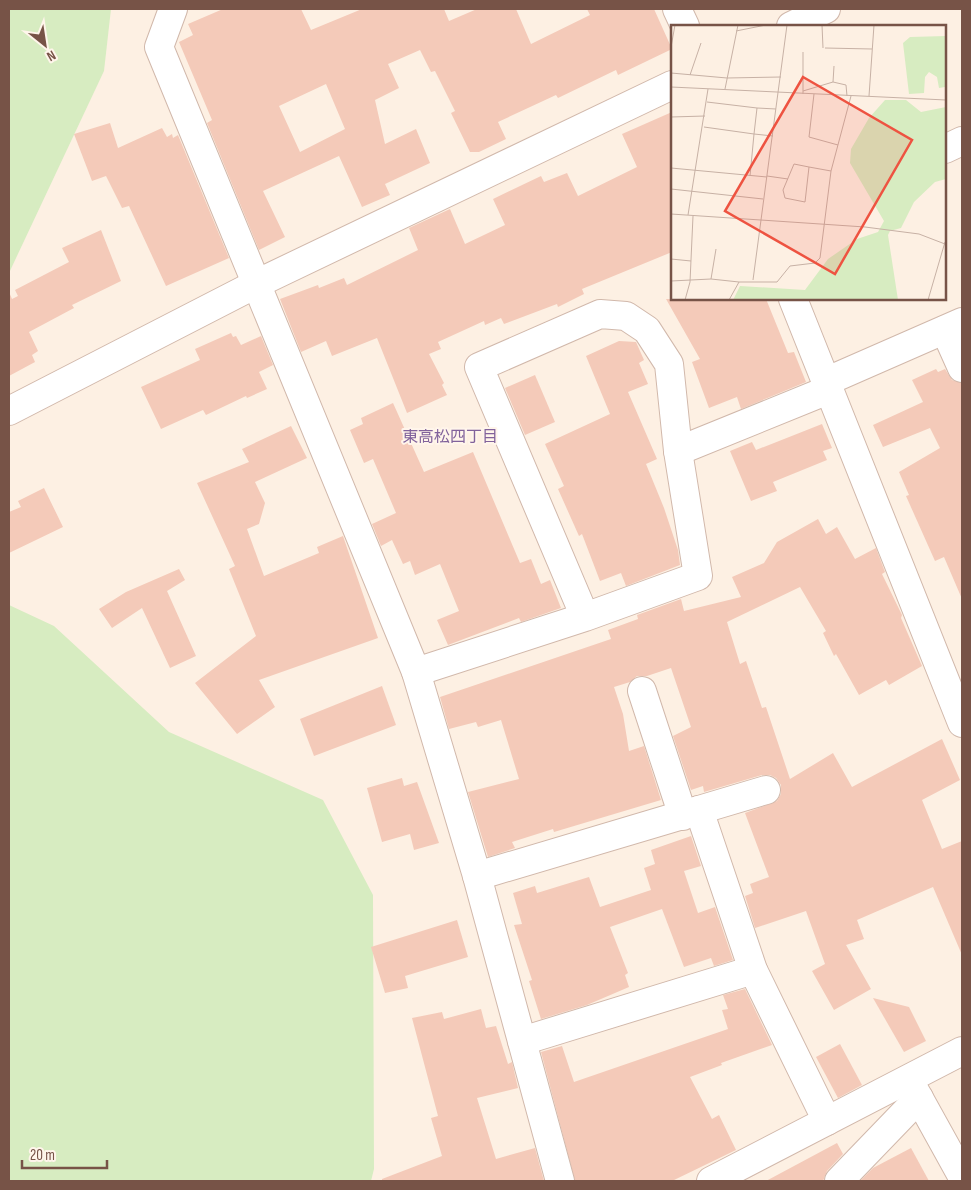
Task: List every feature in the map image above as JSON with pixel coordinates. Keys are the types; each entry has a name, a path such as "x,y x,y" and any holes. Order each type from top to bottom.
{"street":[{"path":"173,9 159,47 416,672 476,876 560,1181"},
{"path":"677,9 685,25"},
{"path":"793,25 826,9"},
{"path":"9,411 256,284 671,85"},
{"path":"946,149 962,141"},
{"path":"793,300 827,386 954,679 962,723"},
{"path":"416,672 585,617 698,576 678,451 669,364 646,330 626,316 600,314 479,367 585,617"},
{"path":"678,451 827,386 954,326 962,368"},
{"path":"642,691 753,970 827,1121"},
{"path":"476,876 766,790"},
{"path":"522,1041 753,970"},
{"path":"839,1181 914,1089 962,1051"},
{"path":"711,1181 827,1121 914,1089"},
{"path":"914,1089 962,1176"}],"green space":[{"path":"9,9 111,9 104,71 9,273"},
{"path":"9,605 54,626 169,732 323,800 373,895 374,1169 371,1181 9,1181"}],"building":[{"path":"223,9 301,9 311,30 362,9 444,9 449,21 477,9 516,9 531,44 590,15 587,9 654,9 671,49 618,75 616,70 558,98 556,95 498,122 506,139 479,152 470,152 451,113 455,111 435,71 431,72 420,50 388,64 399,88 375,100 385,144 416,129 430,163 385,184 390,195 362,207 339,156 263,191 285,237 259,250 207,123 212,120 179,42 193,35 188,24","holes":["326,84 345,129 300,152 279,106"]},
{"path":"671,112 671,252 582,289 584,294 558,307 557,304 504,324 501,318 485,325 484,321 438,342 441,349 429,354 444,383 442,385 447,395 407,413 377,338 332,356 326,341 301,352 280,299 318,285 319,288 344,278 347,285 418,250 409,228 450,209 465,244 505,225 493,199 541,176 544,182 567,173 578,196 637,167 622,134"},
{"path":"110,123 118,148 162,128 167,137 172,134 173,138 178,135 229,258 166,286 129,206 122,208 106,176 92,181 74,134"},
{"path":"101,230 121,281 72,305 74,308 29,332 38,351 32,355 35,362 9,376 9,292 12,299 18,296 15,290 69,262 62,248"},
{"path":"666,299 766,300 788,353 794,352 806,382 741,409 737,397 709,408 692,362 700,359"},
{"path":"231,333 233,337 236,336 241,345 261,336 273,365 259,372 267,389 247,398 246,396 206,415 203,410 161,429 141,387 200,360 195,349"},
{"path":"619,341 636,342 644,360 639,363 648,384 628,392 657,459 646,464 664,508 678,550 680,565 626,586 621,573 600,581 582,534 579,536 558,489 564,486 545,444 610,414 586,356"},
{"path":"936,369 938,372 945,369 952,380 962,383 962,599 944,557 935,561 906,496 909,495 899,472 940,448 930,428 883,447 873,425 923,402 912,380"},
{"path":"535,375 555,422 525,435 505,388"},
{"path":"393,403 424,472 473,452 520,563 531,559 541,584 550,580 561,608 521,622 519,618 448,645 437,620 459,611 440,564 415,575 410,561 403,564 392,540 381,546 372,524 396,513 373,459 364,463 350,430 363,424 361,418"},
{"path":"822,424 832,448 823,451 827,460 773,482 777,491 751,501 730,451 752,442 756,450"},
{"path":"291,426 307,458 255,482 265,503 259,524 247,529 264,576 319,553 317,547 343,536 378,638 259,680 275,707 237,734 195,683 256,636 229,569 235,566 197,483 249,462 242,449"},
{"path":"44,488 63,527 9,553 9,512 21,507 18,501"},
{"path":"818,519 826,534 837,527 855,559 876,548 885,572 882,574 902,615 901,618 922,666 889,685 886,680 859,695 836,654 834,656 823,633 826,631 800,587 727,622 740,664 746,661 762,708 766,707 790,779 833,753 852,787 942,739 960,780 922,800 942,849 962,841 962,955 933,887 857,920 864,939 846,945 871,989 834,1010 812,971 825,964 806,911 755,928 745,896 753,893 750,884 769,877 745,813 777,801 781,794 781,785 776,778 770,775 762,775 704,792 703,786 691,790 673,736 691,727 671,668 647,676 637,676 630,682 614,687 623,714 629,751 644,746 661,800 554,832 553,829 512,842 515,848 488,857 468,792 519,779 501,720 478,727 476,722 449,729 440,697 611,639 608,630 638,619 637,615 681,599 684,611 741,597 732,577 764,563 777,542"},
{"path":"179,569 185,580 167,591 196,656 170,668 142,608 112,628 99,609 126,592"},
{"path":"382,686 396,725 314,756 300,719"},
{"path":"402,778 404,786 417,782 439,843 414,850 410,834 382,842 367,788"},
{"path":"691,836 701,866 684,871 698,913 715,907 733,960 714,966 711,958 684,967 662,909 610,927 628,973 625,975 629,987 587,1005 541,1019 529,981 532,980 514,925 522,924 513,893 535,886 537,893 589,877 600,907 651,890 644,868 655,864 651,850"},
{"path":"457,920 468,957 405,976 408,988 385,993 371,947"},
{"path":"745,989 772,1045 721,1063 722,1065 690,1077 712,1119 719,1115 736,1150 672,1181 575,1181 541,1052 562,1046 574,1082 728,1029 722,1010 728,1009 723,995"},
{"path":"873,998 909,1007 926,1041 904,1052"},
{"path":"481,1009 486,1028 496,1026 508,1064 512,1062 518,1088 477,1098 496,1159 535,1148 544,1181 382,1181 382,1179 442,1156 431,1118 438,1116 412,1018 442,1012 444,1019"},
{"path":"840,1044 862,1085 838,1098 816,1057"},
{"path":"837,1143 843,1154 827,1171 823,1181 766,1181"},
{"path":"911,1148 929,1181 860,1181 873,1168"}],"district":[{"name":"東高松四丁目","path":"450,436"}]}
